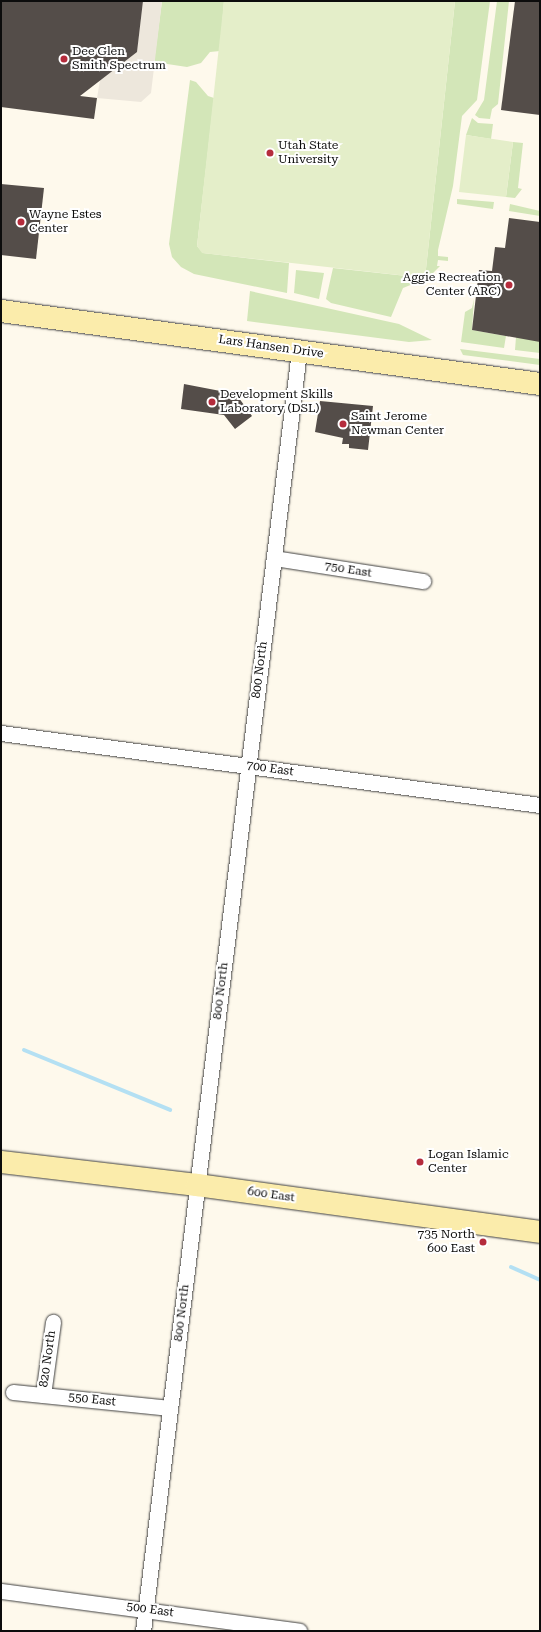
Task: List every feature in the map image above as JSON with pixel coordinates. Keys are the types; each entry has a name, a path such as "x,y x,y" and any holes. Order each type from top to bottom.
{"main road":[{"name":"Lars Hansen Drive","path":"1,311 540,384"},
{"name":"600 East","path":"1,1162 198,1185 540,1232"}],"street":[{"name":"800 North","path":"143,1631 299,351"},
{"name":"750 East","path":"274,558 423,581"},
{"name":"700 East","path":"1,733 540,805"},
{"name":"820 North","path":"43,1396 53,1322"},
{"name":"550 East","path":"13,1392 170,1408"},
{"name":"500 East","path":"1,1592 299,1631"}],"green space":[{"path":"162,1 224,1 220,51 210,52 201,63 187,67 154,62"},
{"path":"224,1 455,1 425,278 202,253 197,246"},
{"path":"455,1 490,1 477,100 462,116 453,186 438,250 438,256 448,257 448,261 438,260 437,266 440,266 428,278 403,288 391,317 331,303 326,299 333,268 425,278"},
{"path":"497,1 509,1 498,104 492,109 490,119 479,118 475,115 484,100"},
{"path":"190,80 196,82 208,96 214,98 197,246 203,253 289,263 287,293 194,274 181,267 172,257 169,244"},
{"path":"472,118 478,123 493,124 491,139 466,135"},
{"path":"466,135 513,142 506,197 459,192"},
{"path":"513,142 523,143 518,188 522,189 515,198 506,197"},
{"path":"457,199 494,202 493,209 457,204"},
{"path":"510,204 540,211 540,216 509,211"},
{"path":"296,270 324,273 319,299 294,293"},
{"path":"250,291 399,324 432,340 409,342 247,321"},
{"path":"474,299 472,330 506,336 504,348 461,342 465,312 472,308"},
{"path":"516,337 540,341 540,353 515,350"},
{"path":"460,349 540,359 540,365 463,355"}],"shaded area":[{"path":"143,1 162,1 151,93 141,102 97,98 100,80 137,51"}],"building":[{"name":"Dee Glen Smith Spectrum","path":"1,1 143,1 137,52 80,96 97,98 94,119 1,107"},
{"path":"515,1 540,1 540,115 501,110"},
{"name":"Wayne Estes Center","path":"1,184 44,188 36,259 1,255"},
{"name":"Aggie Recreation Center (ARC)","path":"509,218 540,222 540,342 472,330 479,270 492,271 495,247 505,248"},
{"name":"Development Skills Laboratory (DSL)","path":"184,384 236,394 252,416 235,429 224,415 181,409"},
{"name":"Saint Jerome Newman Center","path":"320,401 373,406 368,450 349,448 349,444 342,444 343,438 315,432"}],"waterway":[{"path":"24,1050 170,1110"},
{"path":"511,1267 540,1280"}],"place":[{"name":"Dee Glen Smith Spectrum","path":"64,59"},
{"name":"Utah State University","path":"270,153"},
{"name":"Wayne Estes Center","path":"21,222"},
{"name":"Aggie Recreation Center (ARC)","path":"509,285"},
{"name":"Development Skills Laboratory (DSL)","path":"212,402"},
{"name":"Saint Jerome Newman Center","path":"343,424"},
{"name":"Logan Islamic Center","path":"420,1162"},
{"name":"735 North 600 East","path":"483,1242"}]}
